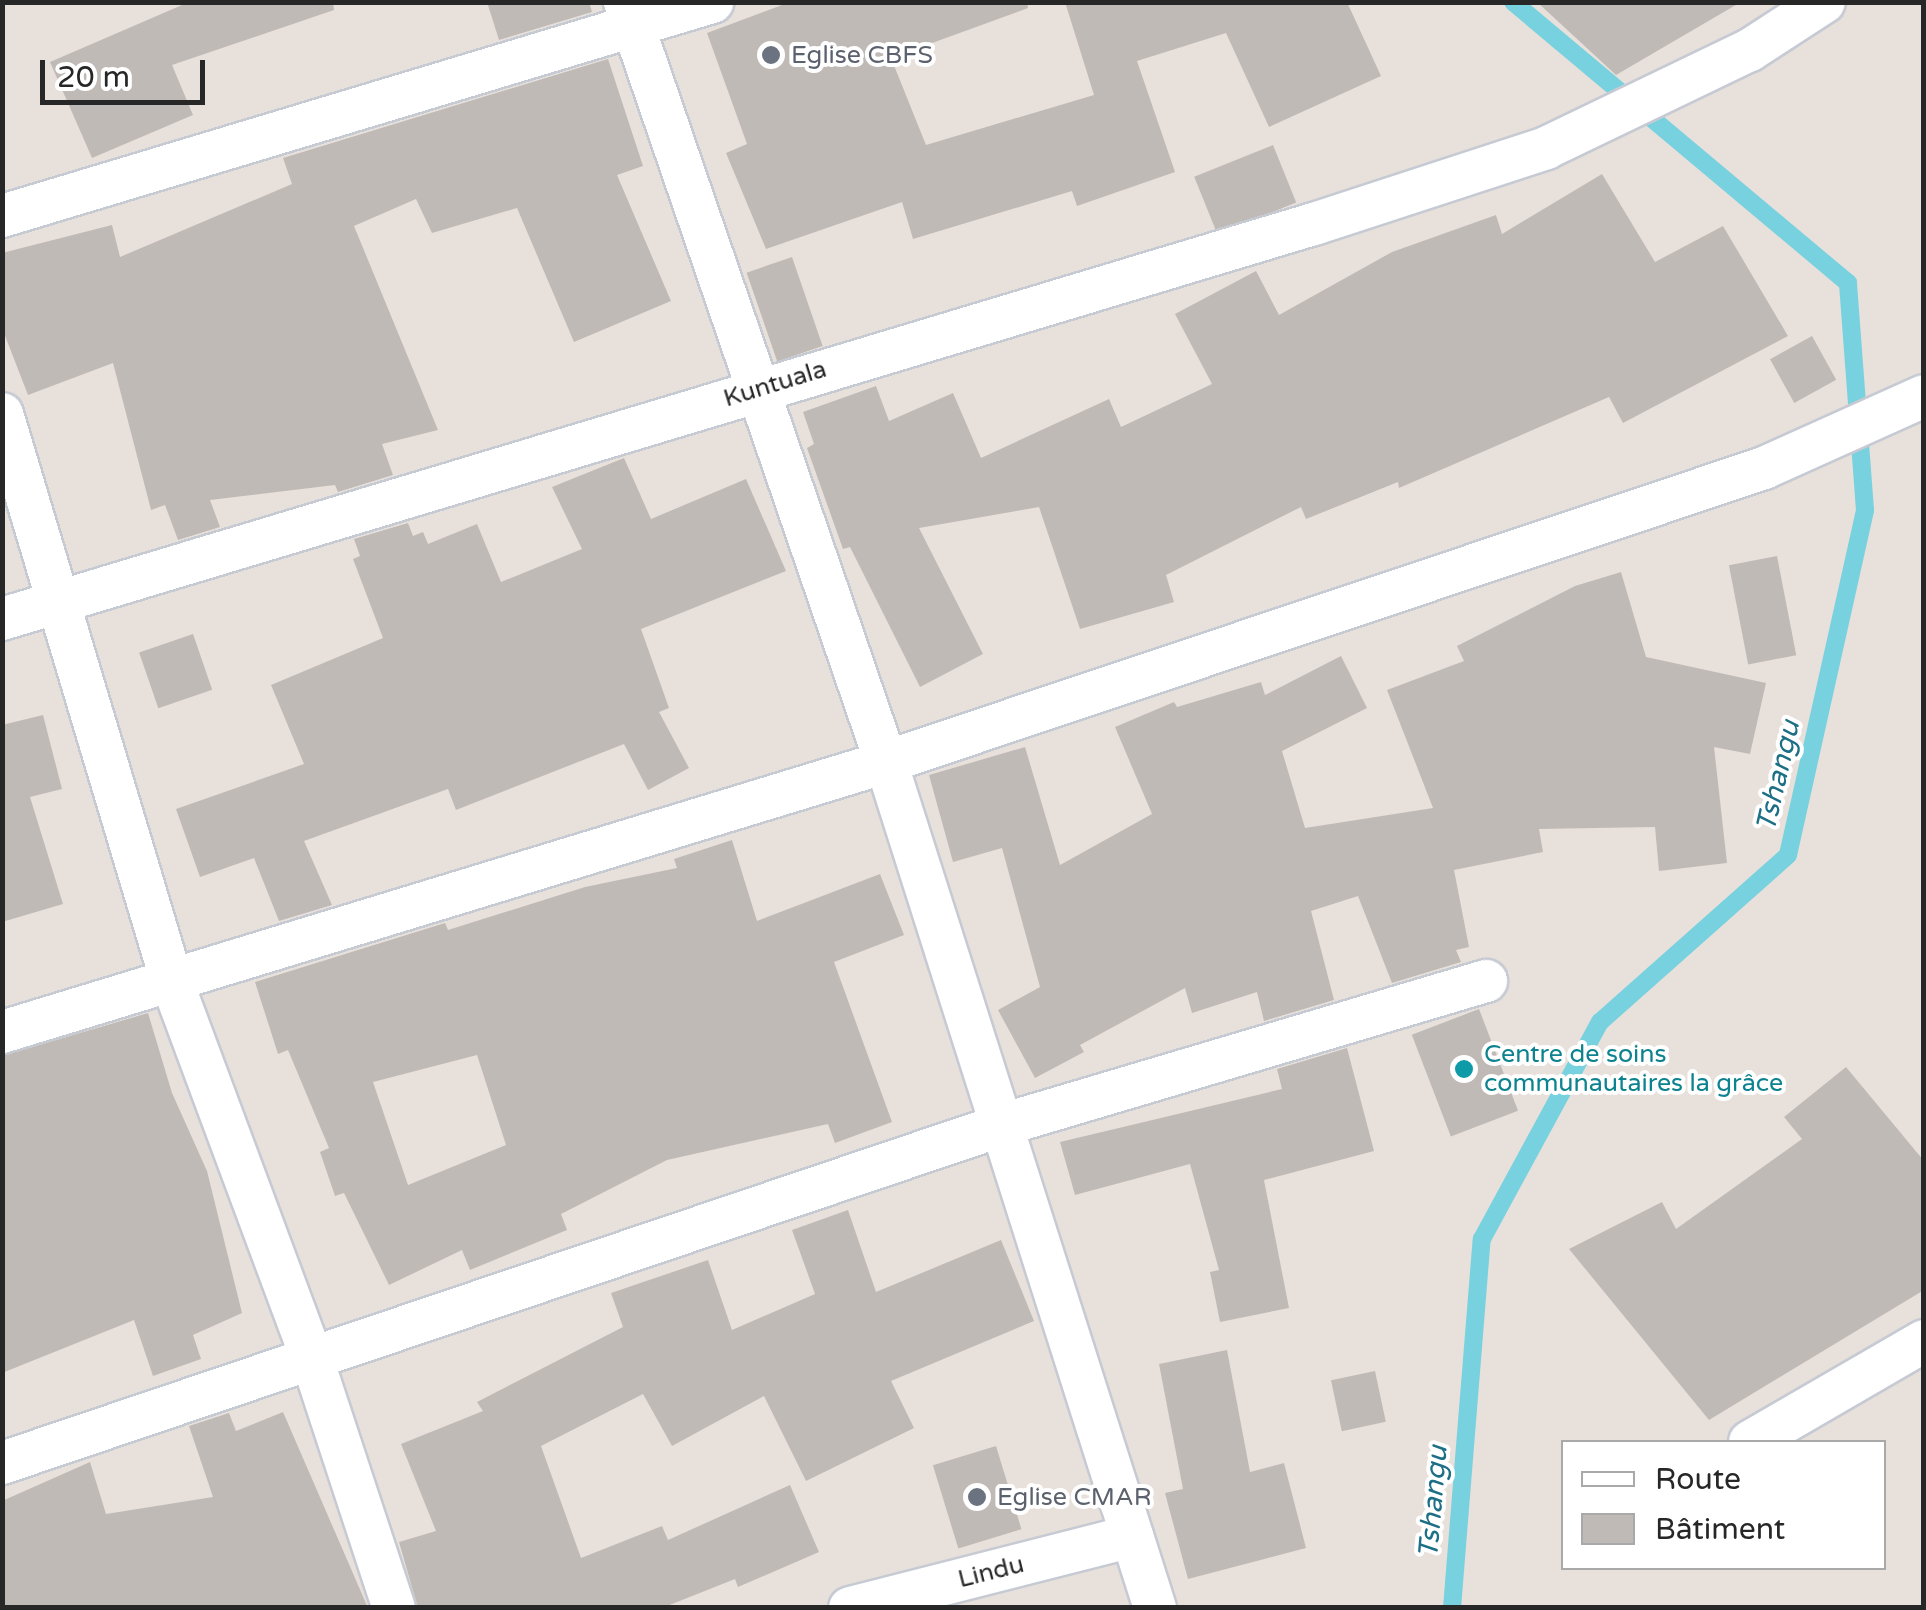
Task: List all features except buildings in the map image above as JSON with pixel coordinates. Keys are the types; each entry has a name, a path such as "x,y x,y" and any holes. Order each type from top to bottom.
{"street":[{"path":"2,216 629,15 712,2"},
{"name":"Kuntuala","path":"2,619 1314,224 1546,148 1750,50 1824,2"},
{"path":"629,15 761,388 886,762 1005,1124 1154,1608"},
{"path":"2,1032 886,762 1764,468 1924,396"},
{"path":"2,414 63,601 172,982 312,1359 394,1608"},
{"path":"2,1463 1005,1124 1486,982"},
{"path":"1753,1440 1924,1341"},
{"name":"Lindu","path":"850,1608 1132,1536"}],"waterway":[{"name":"Tshangu","path":"1452,1608 1482,1239 1600,1022 1788,855 1865,510 1848,283 1513,2"}],"place":[{"name":"Eglise CBFS","path":"771,55"},
{"name":"Centre de soins communautaires la grâce","path":"1464,1069"},
{"name":"Eglise CMAR","path":"977,1497"}]}
